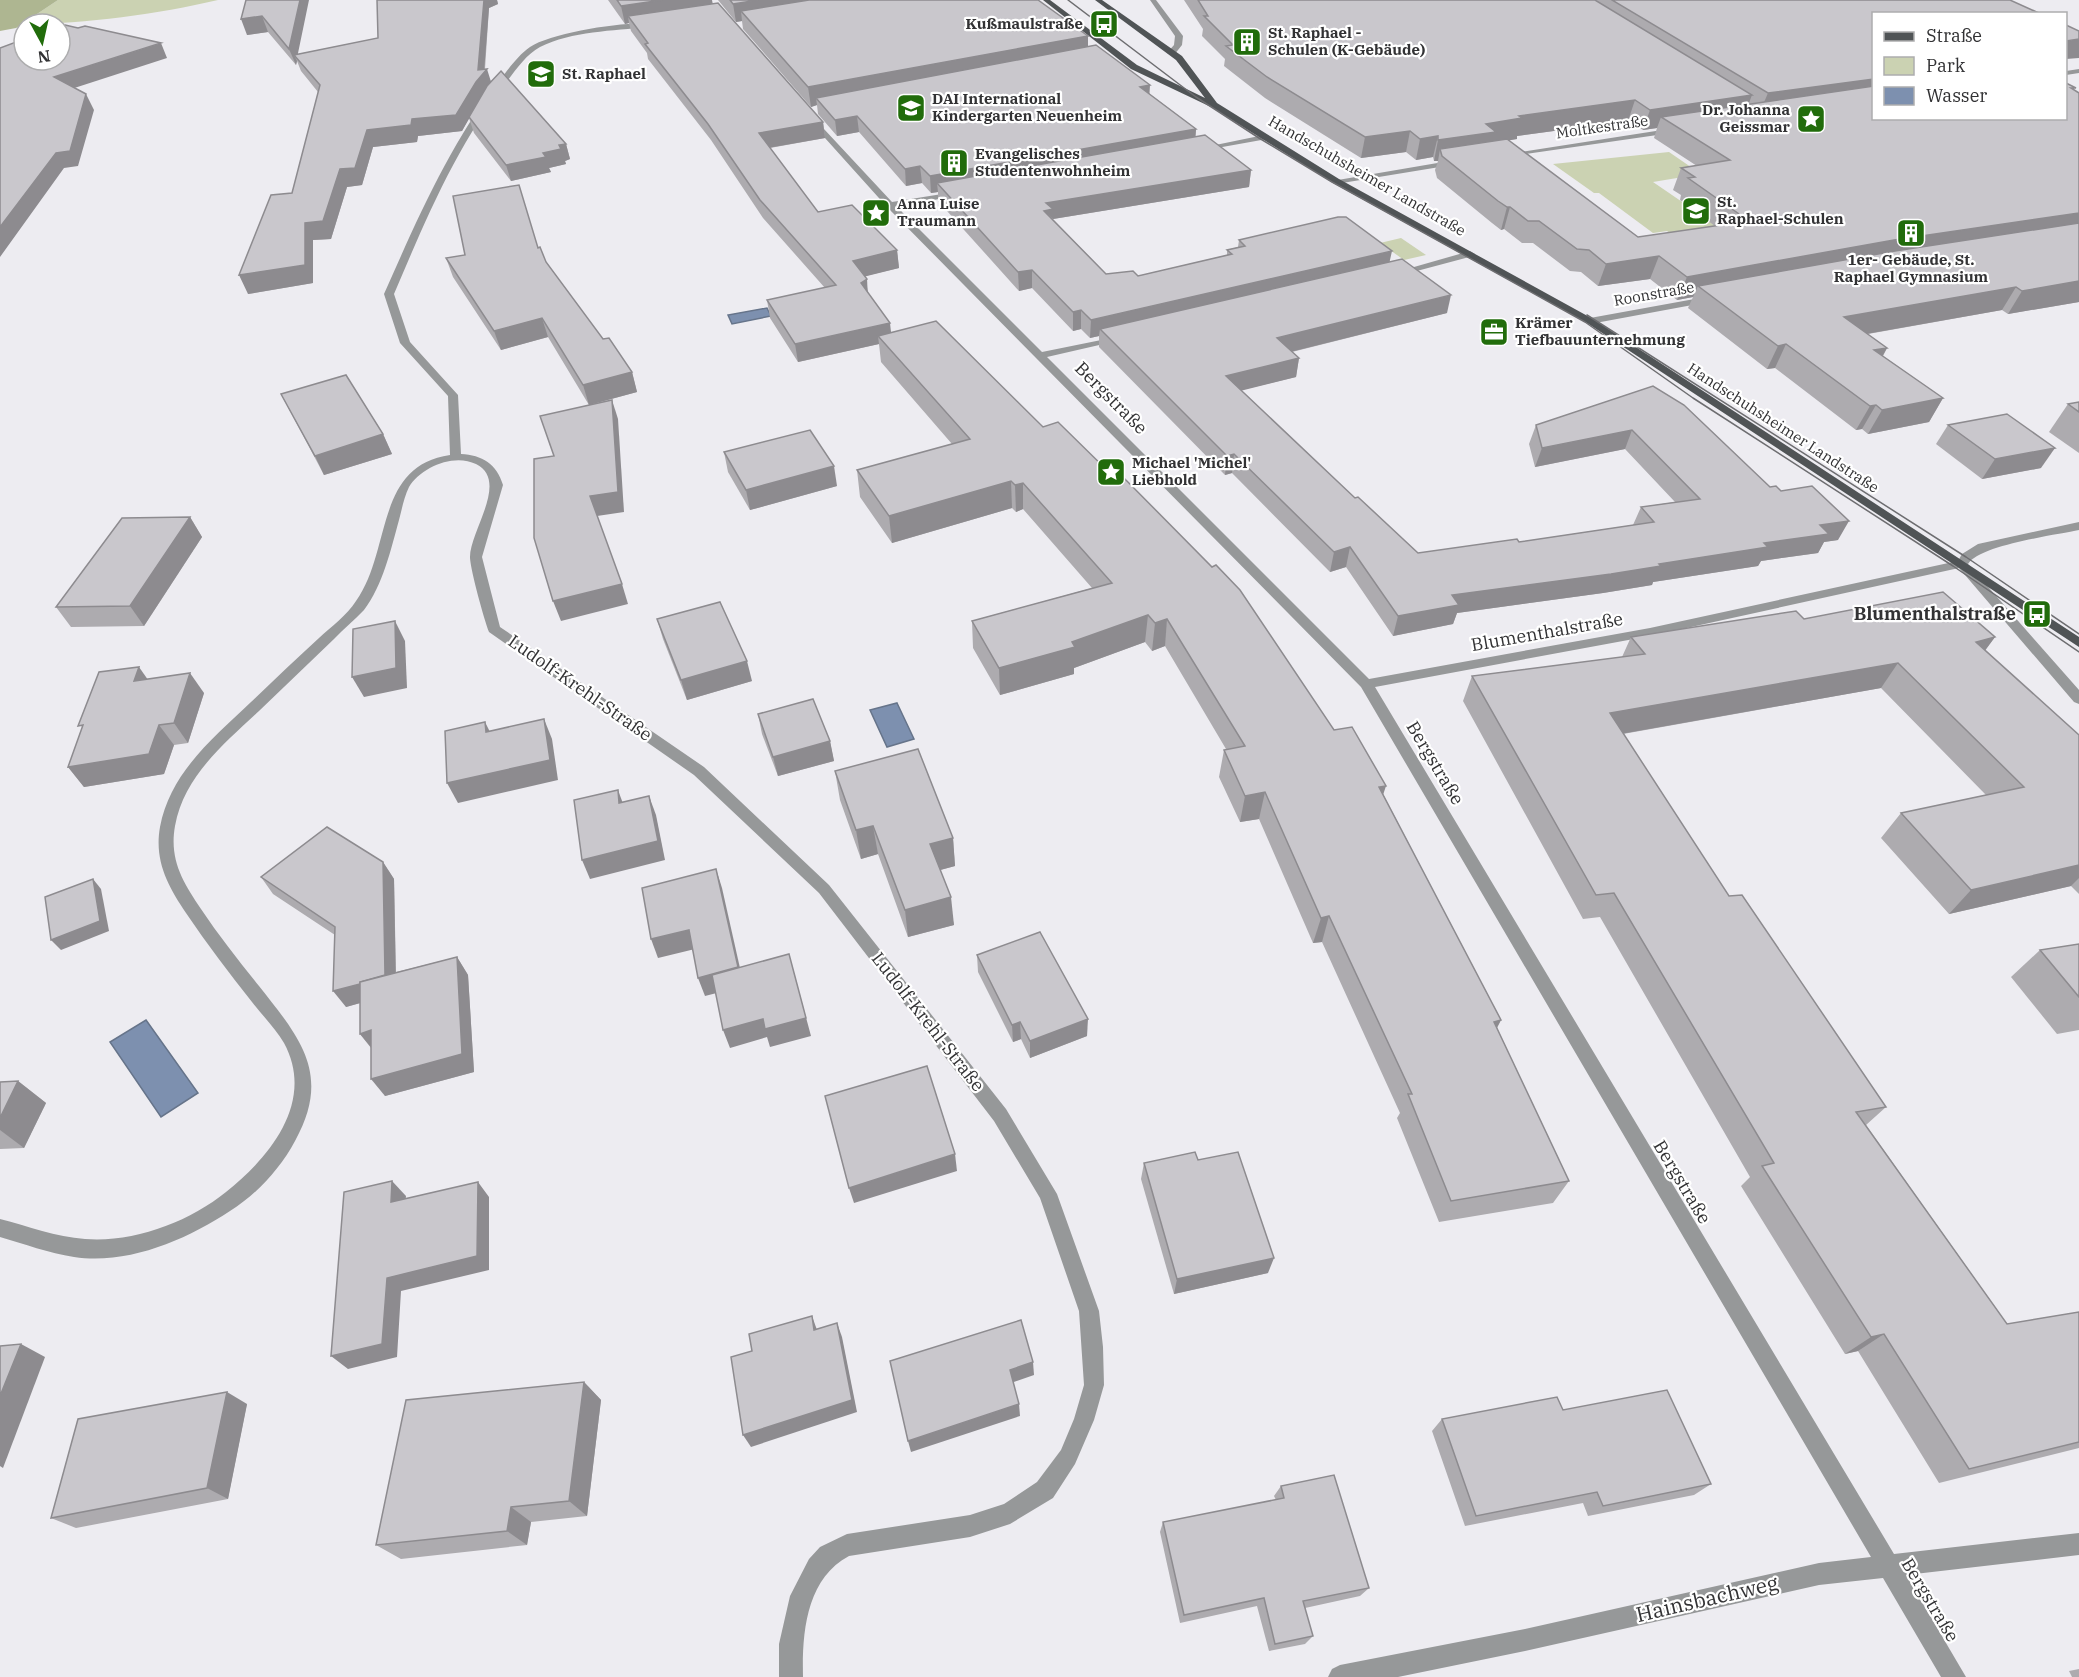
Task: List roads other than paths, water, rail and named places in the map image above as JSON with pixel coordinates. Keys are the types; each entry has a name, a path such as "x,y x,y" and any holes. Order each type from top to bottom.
{"main road":[{"name":"Handschuhsheimer Landstraße","path":"1046,0 1134,68 1214,105 1336,181 1590,321 1962,564"},
{"name":"Handschuhsheimer Landstraße","path":"1098,0 1185,64 1214,105"},
{"path":"1962,564 2079,643"}],"street":[{"path":"1153,0 1179,36 1178,45 1171,53"},
{"path":"456,458 453,395 405,343 389,294 441,178 488,99 534,47 568,37 657,23"},
{"path":"1104,56 1115,54"},
{"name":"Bergstraße","path":"808,108 890,205 1366,684 1954,1677"},
{"name":"Moltkestraße","path":"1491,157 1688,128"},
{"path":"1192,150 1264,137"},
{"path":"1336,181 1468,160"},
{"path":"890,205 974,190"},
{"path":"1390,274 1470,254"},
{"name":"Roonstraße","path":"1590,321 1722,297"},
{"path":"1042,356 1132,334"},
{"name":"Ludolf-Krehl-Straße","path":"0,1227 95,1250 138,1244 191,1225 226,1203 248,1186 270,1163 286,1141 295,1123 303,1091 298,1053 291,1039 199,919 171,874 166,847 170,815 185,782 210,749 359,607 374,581 405,484 425,466 456,458 478,460 491,470 497,485 476,556 494,629 699,771 824,889 1000,1115 1048,1194 1089,1311 1094,1384 1084,1420 1068,1457 1045,1490 1010,1513 970,1526 847,1545 828,1555 817,1567 801,1596 791,1644 791,1677"},
{"name":"Blumenthalstraße","path":"1366,684 1650,632 1962,564 1966,557 1982,547 2079,526"},
{"name":"Handschuhsheimer Landstraße","path":"1962,564 2079,699"},
{"name":"Hainsbachweg","path":"1340,1677 1525,1640 1819,1574 2079,1544"}],"water":[{"path":"767,308 771,316 732,324 728,315"},
{"path":"897,703 914,739 887,747 870,710"},
{"path":"146,1020 198,1093 161,1117 110,1042"}],"tram line":[{"path":"1068,0 1196,97 1259,138 1332,182 1585,322 1693,398 1953,566 2079,652"},
{"path":"1587,315 1966,557 2079,634"}],"place":[{"name":"Kußmaulstraße","path":"1104,24"},
{"name":"St. Raphael - Schulen (K-Gebäude)","path":"1247,42"},
{"name":"St. Raphael","path":"541,74"},
{"name":"DAI International Kindergarten Neuenheim","path":"911,108"},
{"name":"Dr. Johanna Geissmar","path":"1811,119"},
{"name":"Evangelisches Studentenwohnheim","path":"954,163"},
{"name":"St. Raphael-Schulen","path":"1696,211"},
{"name":"Anna Luise Traumann","path":"876,213"},
{"name":"1er- Gebäude, St. Raphael Gymnasium","path":"1911,233"},
{"name":"Krämer Tiefbauunternehmung","path":"1494,332"},
{"name":"Michael 'Michel' Liebhold","path":"1111,472"},
{"name":"Blumenthalstraße","path":"2037,614"}]}
